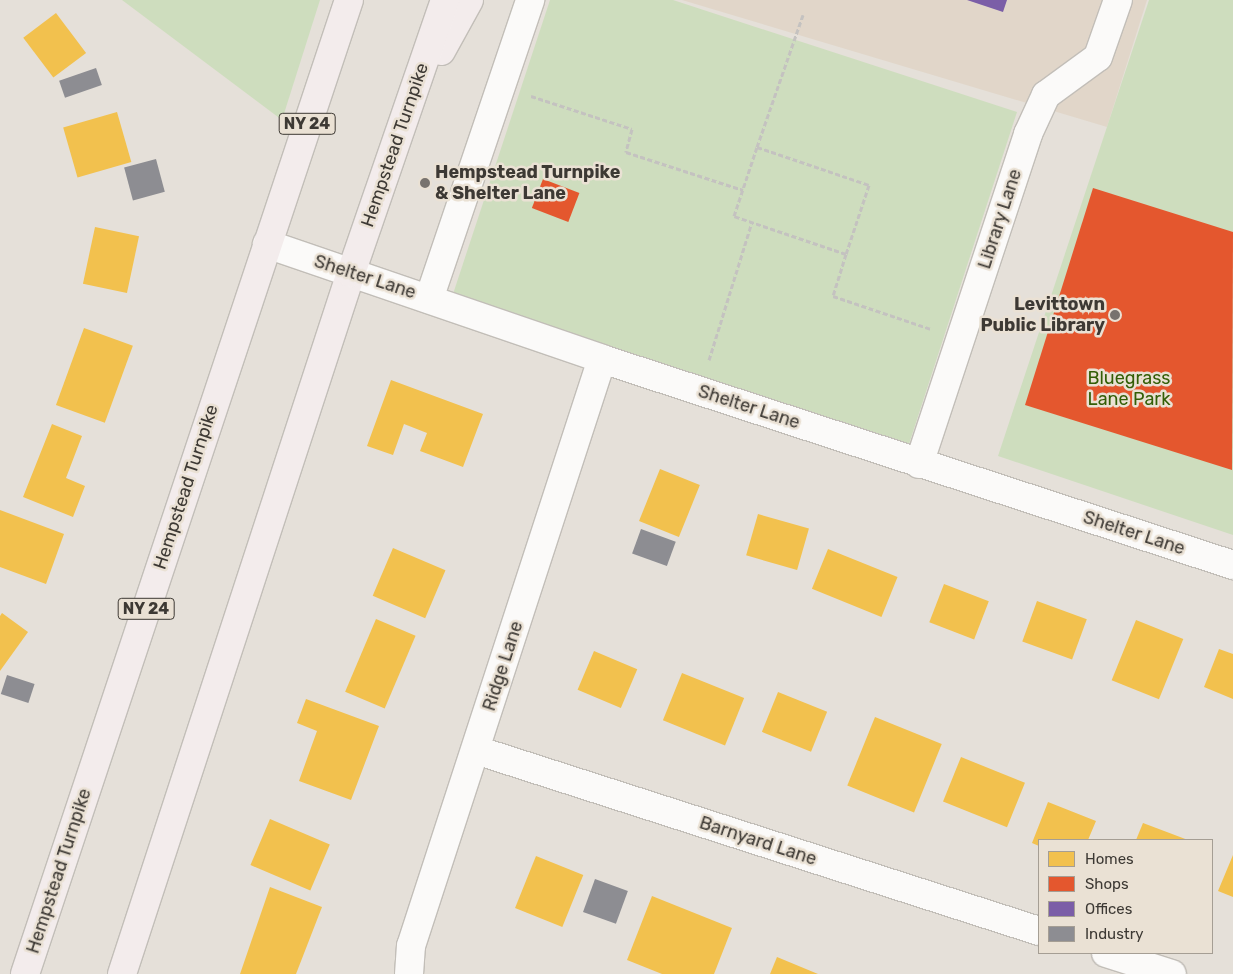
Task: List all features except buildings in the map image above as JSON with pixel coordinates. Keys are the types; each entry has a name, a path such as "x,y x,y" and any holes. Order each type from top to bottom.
{"main road":[{"name":"Hempstead Turnpike","path":"25,974 349,0"},
{"name":"Hempstead Turnpike","path":"122,974 351,273 445,0"},
{"path":"404,120 469,0"}],"street":[{"path":"429,299 530,0"},
{"name":"Library Lane","path":"919,464 1028,134 1046,95 1098,57 1118,0"},
{"name":"Shelter Lane","path":"267,244 602,359 1233,565"},
{"name":"Ridge Lane","path":"409,974 411,946 602,359"},
{"name":"Barnyard Lane","path":"476,750 1038,931"},
{"path":"1109,954 1172,974"}],"path":[{"path":"803,15 734,216 846,254"},
{"path":"501,86 632,129 626,152 743,190"},
{"path":"757,147 869,185 833,296 961,339"},
{"path":"699,391 752,222"}],"shaded area":[{"path":"682,0 1147,0 1107,127"}],"green space":[{"path":"122,0 320,0 282,120"},
{"path":"550,0 673,0 1017,112 909,444 452,297"},
{"name":"Bluegrass Lane Park","path":"1149,0 1233,0 1233,535 998,456"}],"place":[{"name":"Hempstead Turnpike & Shelter Lane","path":"425,183"},
{"name":"Levittown Public Library","path":"1115,315"}]}
